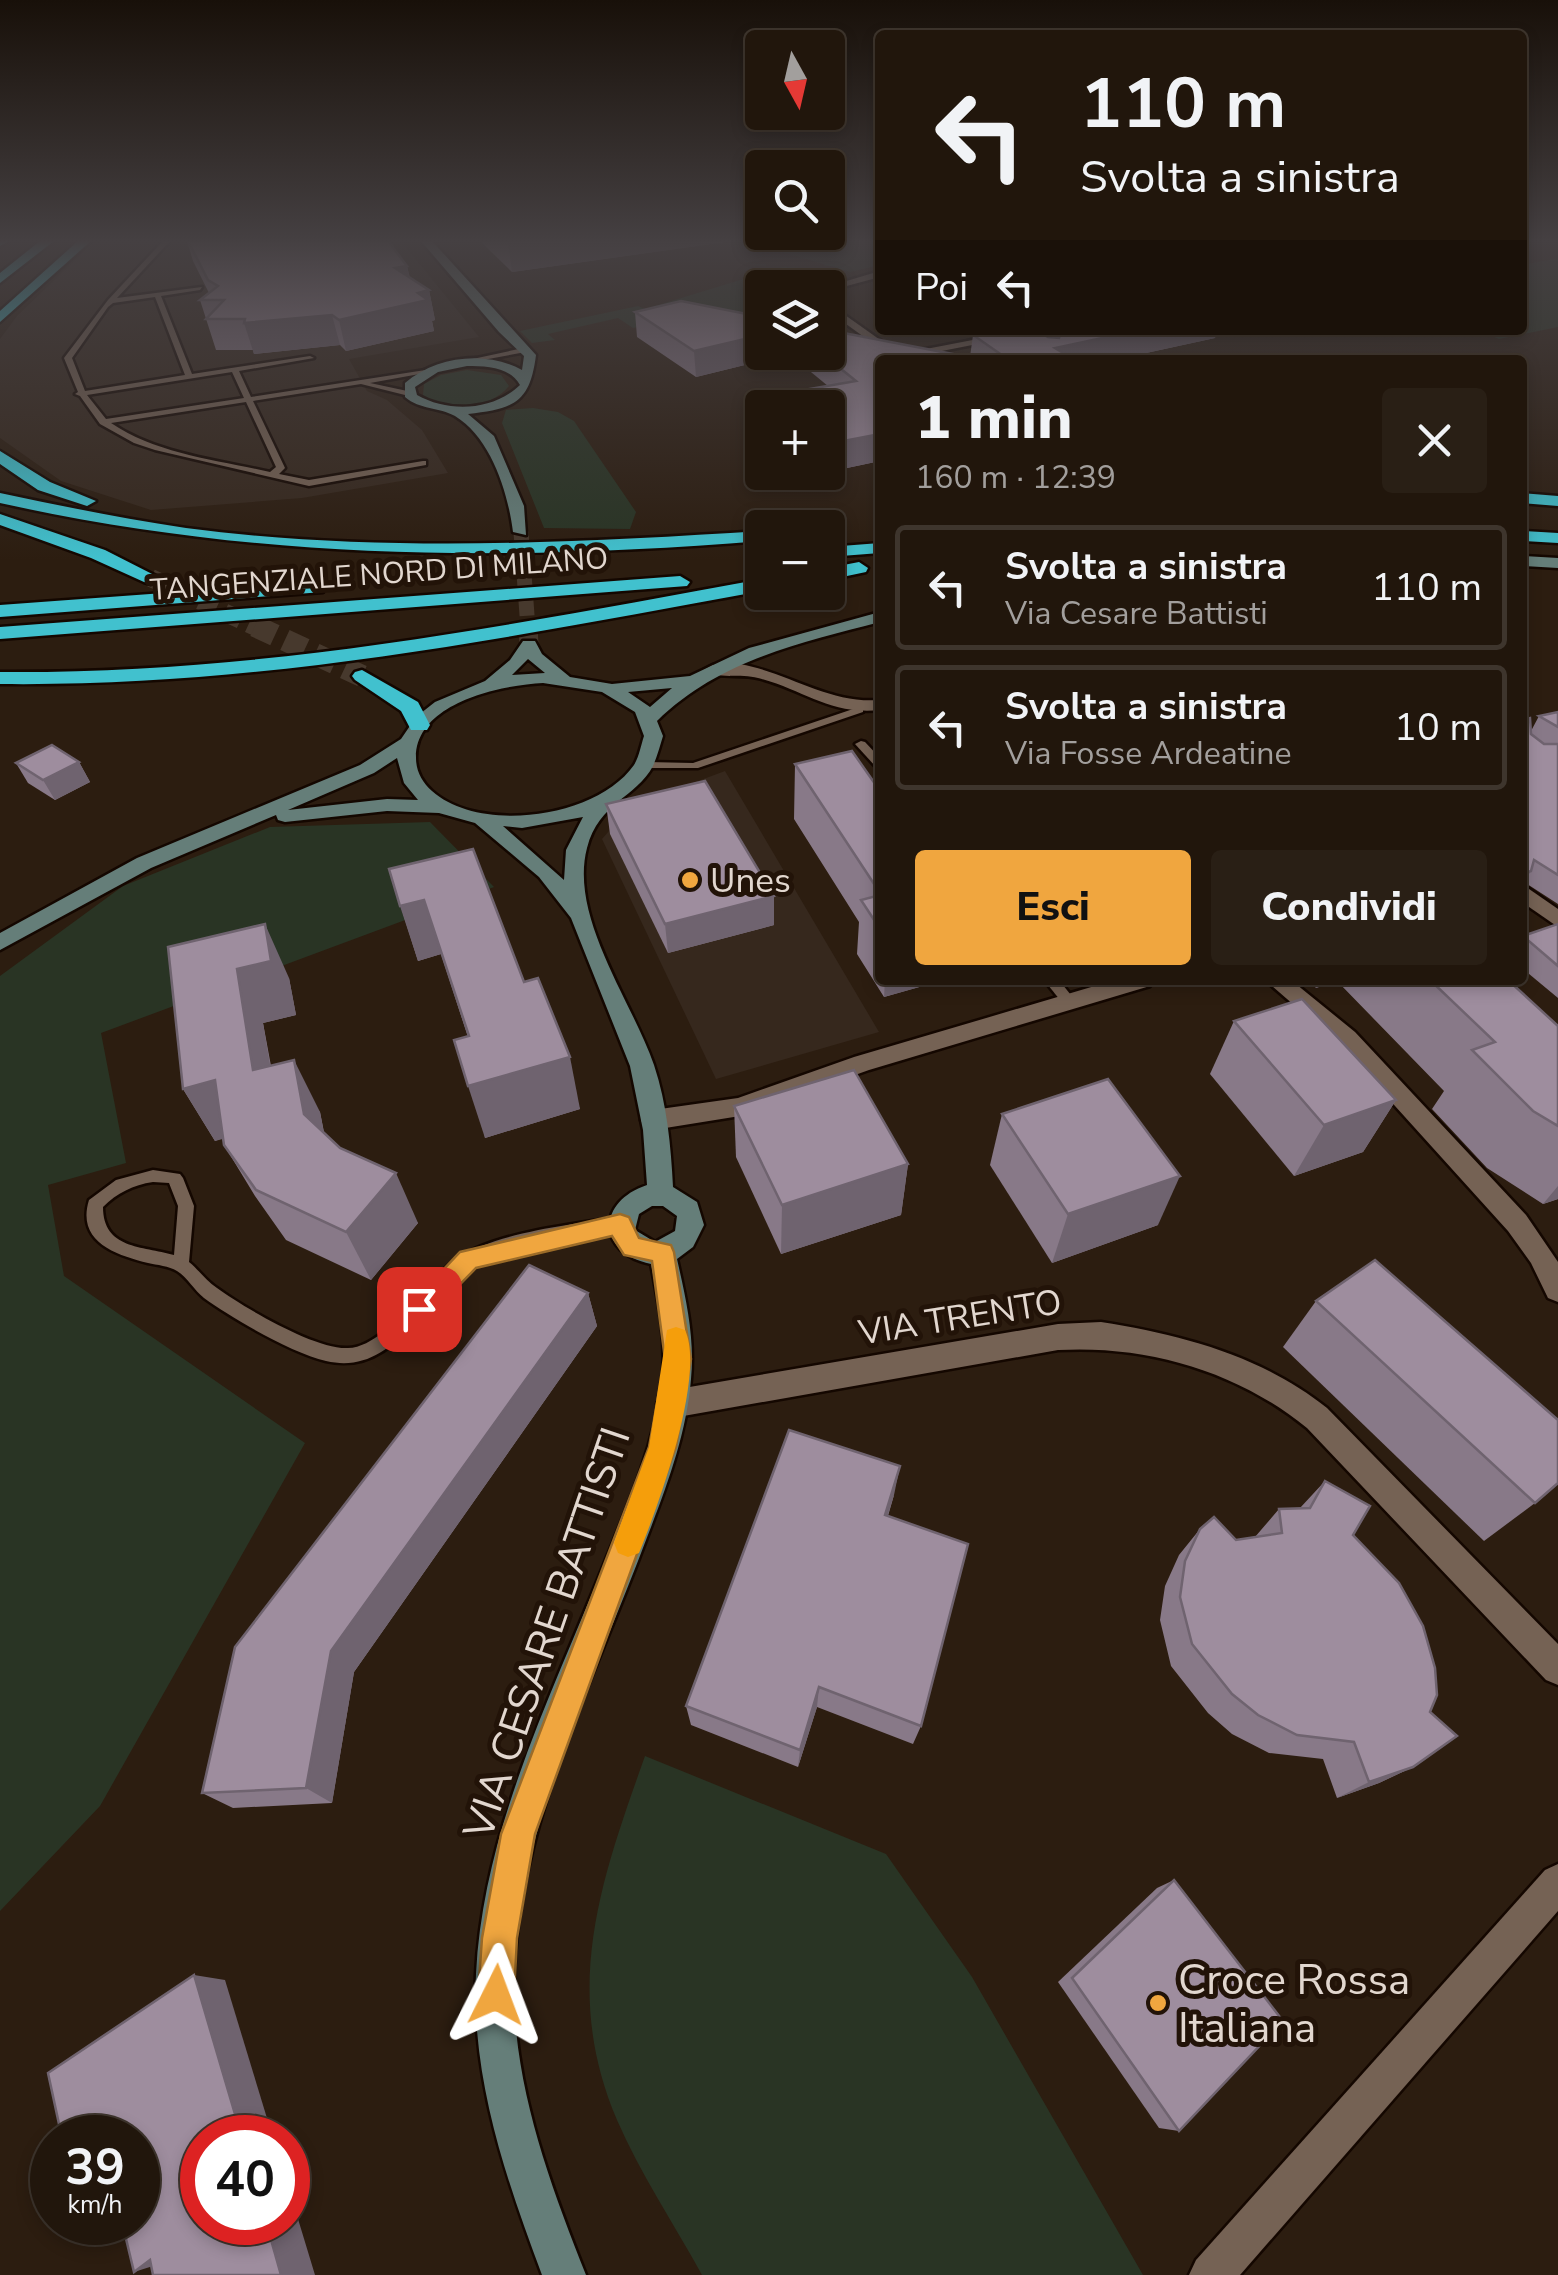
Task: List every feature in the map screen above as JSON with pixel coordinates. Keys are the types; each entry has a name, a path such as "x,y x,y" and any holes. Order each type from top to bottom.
{"highway":[{"path":"0,456 44,486 115,510 311,544"},
{"path":"0,498 168,532 311,544 532,546 745,537"},
{"path":"1527,498 1558,501"},
{"path":"1527,515 1558,517"},
{"path":"0,522 151,578"},
{"path":"1527,536 1558,538"},
{"path":"845,551 875,548"},
{"name":"TANGENZIALE NORD DI MILANO","path":"413,581 745,557"},
{"path":"845,570 875,567"},
{"name":"TANGENZIALE NORD DI MILANO","path":"0,633 745,577"},
{"name":"TANGENZIALE NORD DI MILANO","path":"0,611 336,587"},
{"path":"0,678 136,679 228,673 343,658 745,588"},
{"path":"362,676 410,708 413,734"}],"street":[{"path":"490,347 467,362 432,370 414,381 409,394 429,406 455,410 495,405 518,395 526,386 526,347"},
{"path":"919,355 958,347"},
{"path":"467,362 504,366 526,379"},
{"path":"487,436 495,405"},
{"path":"455,410 487,436 517,506 522,532"},
{"path":"1527,561 1558,563"},
{"path":"648,719 690,681 713,670 875,617"},
{"path":"0,943 90,890 367,768 413,734 442,706 489,685 516,664 529,645 536,657 562,678"},
{"path":"713,670 743,668 768,672 841,708 875,706"},
{"path":"221,830 324,809 387,805 442,808 483,820 554,818 602,803 628,786 647,765 655,743 648,719 637,705 610,689 562,678 528,678 489,685"},
{"path":"610,689 690,681"},
{"path":"413,734 404,758 411,781 442,808"},
{"path":"602,803 582,831 576,850 575,882 582,918 630,1031 653,1120 660,1194"},
{"path":"483,820 546,872 582,918"},
{"path":"1527,895 1558,920"},
{"path":"653,1120 740,1107 862,1064 1125,985"},
{"path":"1282,985 1337,1028 1517,1223 1558,1290"},
{"path":"660,1194 683,1203 691,1217 688,1234 682,1242 662,1252 633,1247 626,1241 620,1224 630,1206 648,1195 660,1194"},
{"name":"VIA CESARE BATTISTI","path":"564,2275 536,2206 511,2122 495,1974 518,1834 646,1496 672,1404 678,1359 662,1252"},
{"name":"VIA TRENTO","path":"672,1404 1058,1337 1120,1337 1217,1361 1252,1374 1307,1408 1558,1668"},
{"path":"1212,2275 1558,1883"}],"lane":[{"path":"76,347 68,358 79,394 103,422 155,448 271,475 322,482 423,463"},
{"path":"177,347 189,377"},
{"path":"467,362 528,349"},
{"path":"79,394 310,358"},
{"path":"234,370 281,468 271,475"},
{"path":"103,422 432,370"},
{"path":"346,382 409,394"},
{"path":"647,765 694,766 859,710"},
{"path":"861,744 875,759"},
{"path":"1055,985 1069,1002"},
{"path":"181,1264 186,1206 174,1178 164,1175 134,1180 113,1188 95,1204 98,1231 104,1240 181,1264 220,1299 328,1354 351,1354 376,1346 401,1329 468,1259 620,1224"}],"shaded area":[{"path":"0,347 419,347 349,359 367,391 387,400 422,430 448,473 302,498 151,510 61,481 0,438"},
{"path":"725,771 879,1032 716,1079 602,839 631,806"}],"green space":[{"path":"467,370 501,375 509,386 492,399 468,405 444,404 423,395 424,384 441,375"},
{"path":"533,408 558,412 574,421 636,512 630,529 544,528 502,423 506,410"},
{"path":"430,822 494,887 101,1033 126,1163 48,1185 64,1276 305,1443 100,1806 0,1911 0,976 123,886 270,827"},
{"path":"645,1756 886,1854 972,1977 1143,2275 702,2275 617,2120 600,2072 592,2025 590,1980 602,1891"}],"building":[{"path":"845,347 917,347 958,355 875,355 875,435 845,441 845,390 804,390 856,381 842,370"},
{"path":"991,347 1059,347 1055,348 1067,355 1002,355"},
{"path":"1558,712 1558,727 1539,716"},
{"path":"1530,718 1531,734 1544,744 1558,744 1558,875 1534,860 1527,872"},
{"path":"52,745 79,762 43,780 16,763"},
{"path":"852,751 875,784 875,885 795,764"},
{"name":"Unes","path":"705,781 774,896 665,924 606,804"},
{"path":"473,849 524,982 538,978 570,1057 468,1086 454,1040 469,1036 424,900 400,906 389,869"},
{"path":"875,896 875,921 861,900"},
{"path":"265,924 271,961 237,969 253,1070 294,1060 304,1114 340,1148 396,1173 346,1232 256,1190 224,1145 215,1080 183,1089 168,947"},
{"path":"1558,924 1558,966 1527,939 1527,935"},
{"path":"1435,985 1513,985 1558,1026 1558,1126 1533,1111 1472,1050 1495,1042"},
{"path":"1302,999 1396,1100 1324,1125 1234,1021"},
{"path":"854,1070 908,1164 782,1205 734,1106"},
{"path":"1108,1079 1180,1176 1068,1214 1002,1114"},
{"path":"1375,1260 1558,1420 1558,1483 1535,1503 1316,1301"},
{"path":"529,1265 588,1293 331,1651 306,1788 202,1793 235,1647"},
{"path":"789,1430 900,1466 885,1515 968,1544 921,1726 819,1687 800,1750 686,1706"},
{"path":"1325,1481 1370,1506 1353,1535 1399,1583 1423,1626 1435,1668 1437,1695 1430,1712 1457,1736 1413,1767 1369,1782 1354,1742 1297,1735 1258,1715 1232,1694 1192,1644 1180,1597 1185,1561 1200,1529 1214,1517 1236,1540 1282,1533 1279,1509 1310,1508"},
{"name":"Croce Rossa Italiana","path":"1174,1880 1283,2021 1179,2131 1072,1978"},
{"path":"194,1975 235,2115 180,2115 180,2245 273,2245 281,2275 153,2275 150,2260 134,2272 128,2245 160,2245 160,2115 57,2115 48,2073"}],"tunnel":[{"path":"521,532 528,629"},
{"path":"151,578 260,629"},
{"path":"255,626 362,676"},
{"path":"528,626 529,645"}],"slow traffic":[{"path":"628,1543 662,1447 678,1359 676,1338"}],"place":[{"name":"Unes","path":"690,880"},
{"name":"Croce Rossa Italiana","path":"1158,2003"}],"route":[{"path":"419,1309 468,1259 620,1224 626,1241 633,1247 662,1252 674,1314 678,1359 662,1447 518,1834 495,1974 496,1995"}]}
